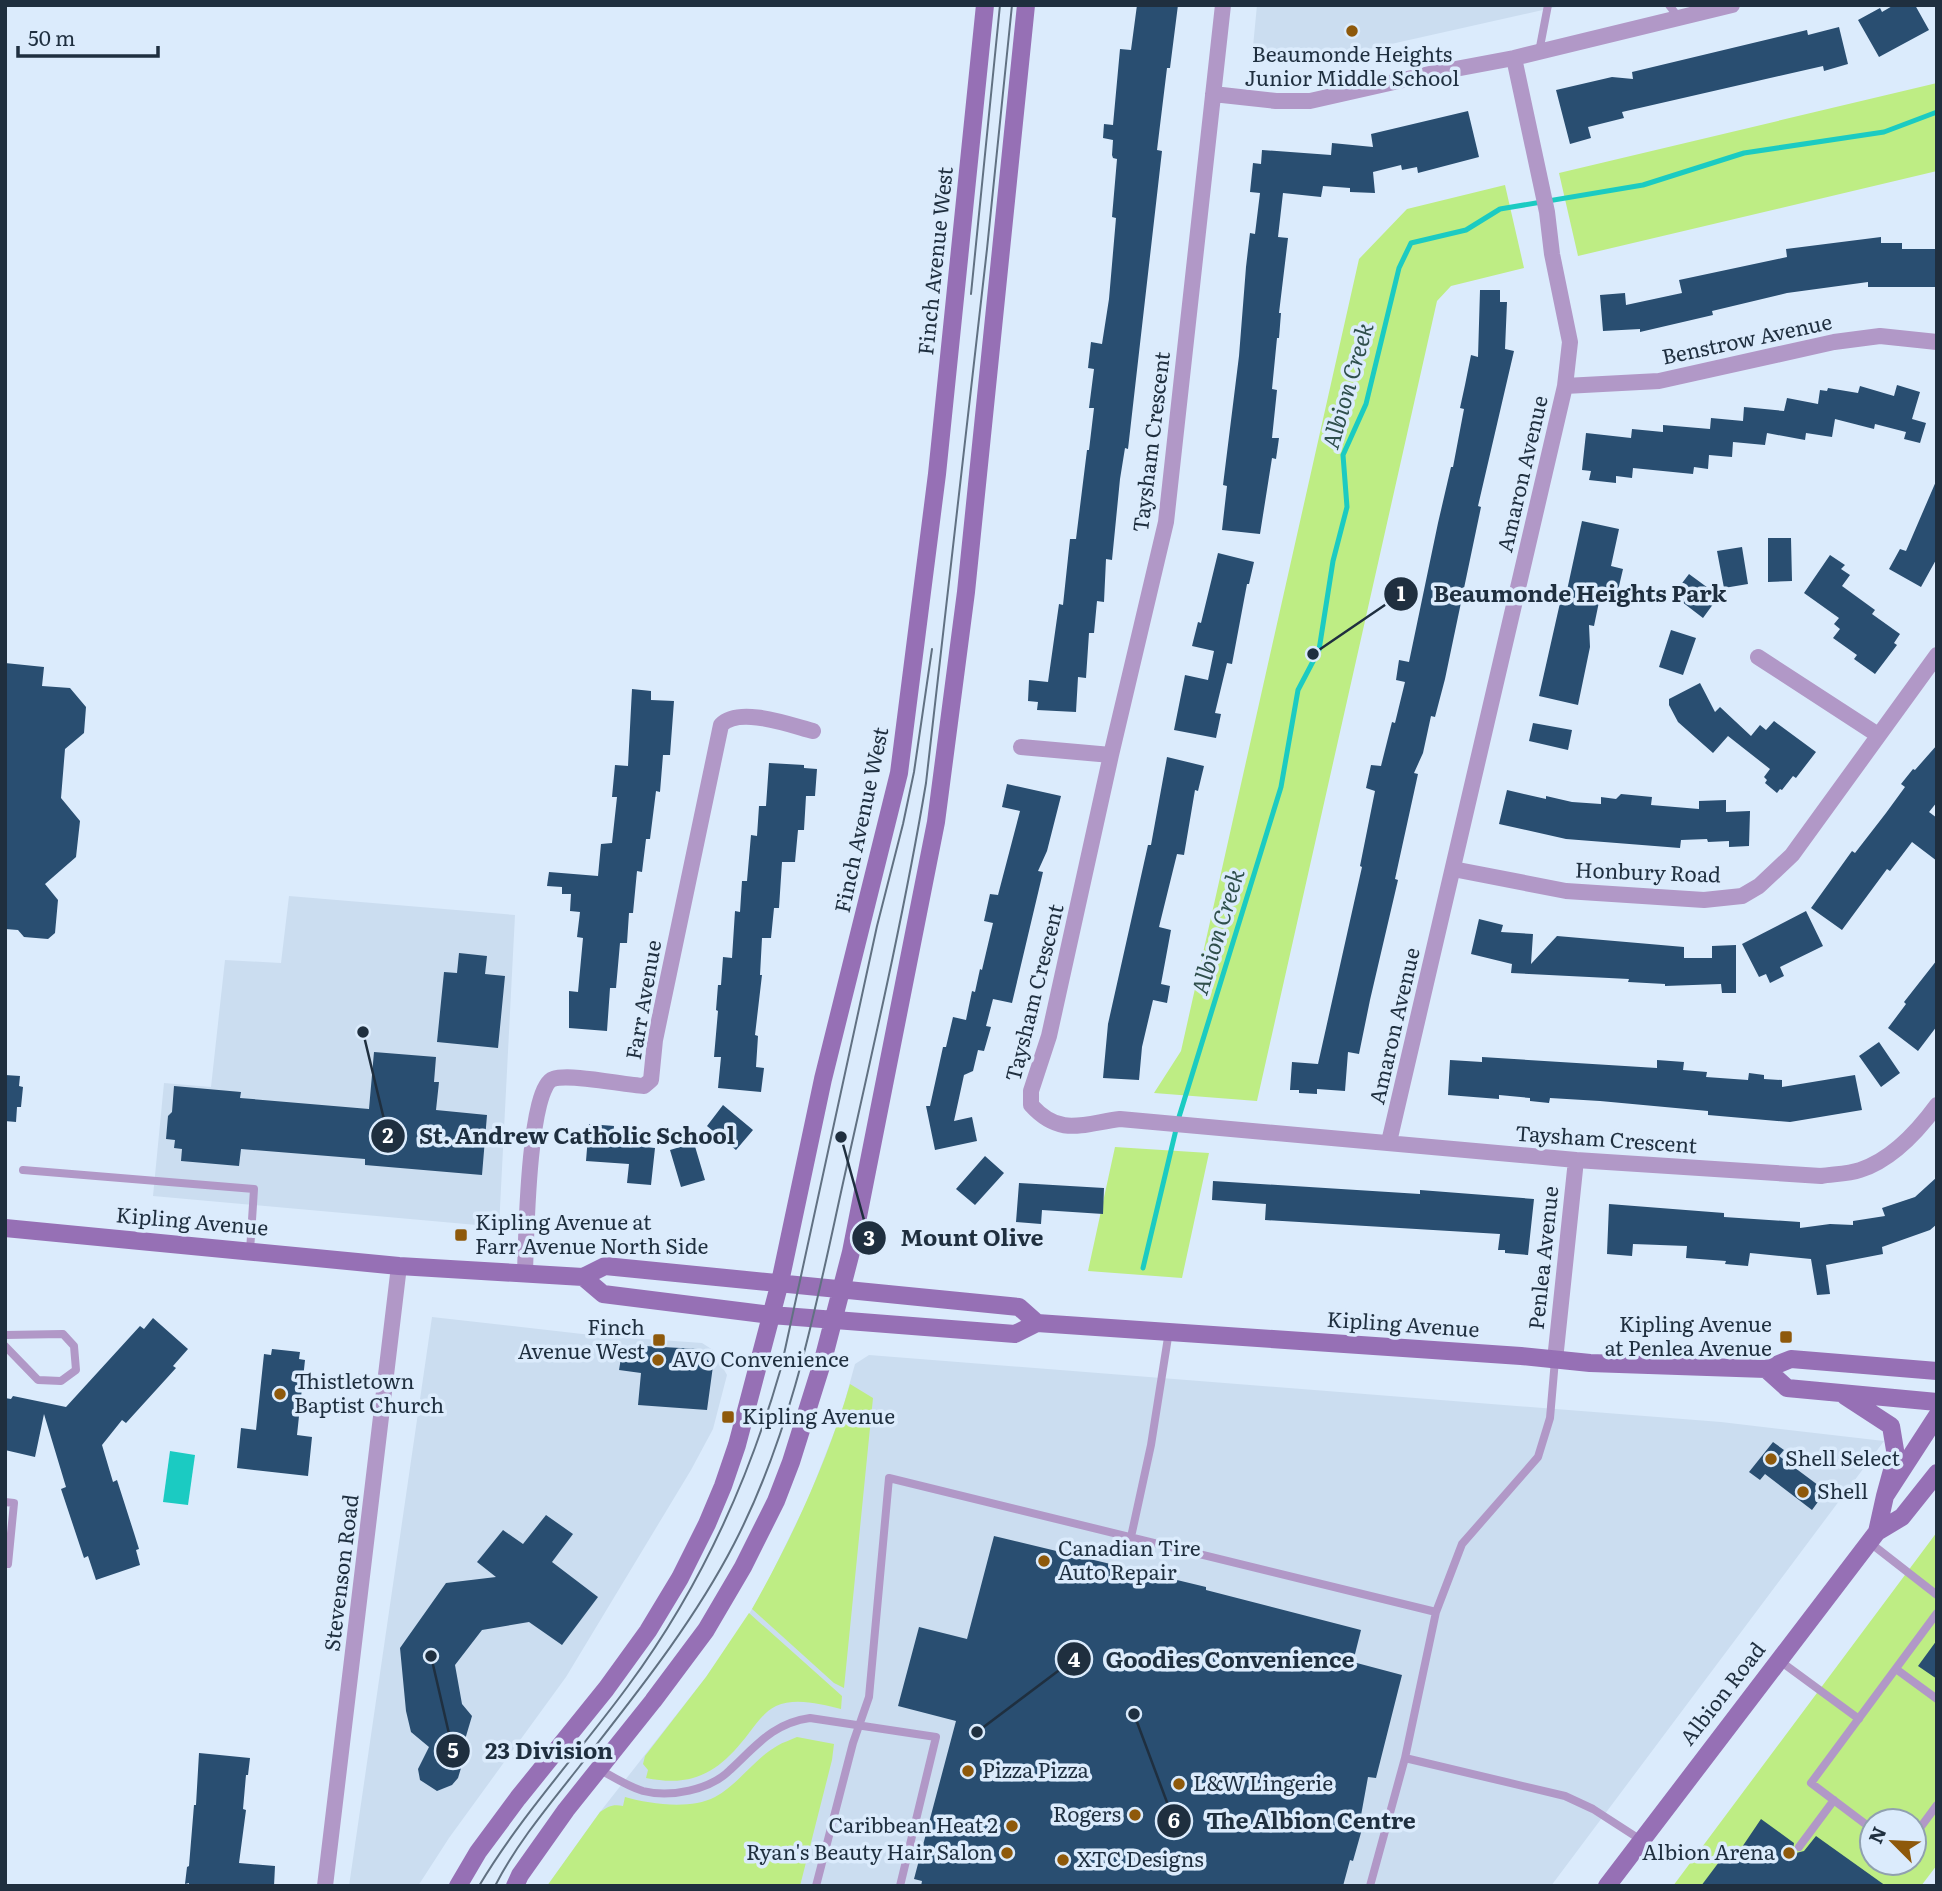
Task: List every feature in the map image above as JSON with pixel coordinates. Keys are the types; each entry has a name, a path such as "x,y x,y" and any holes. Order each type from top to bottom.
{"main road":[{"name":"Finch Avenue West","path":"458,1886 478,1852 518,1798 606,1689 648,1631 680,1578 723,1486 737,1445 780,1282 823,1079 899,772 937,474 985,5"},
{"path":"515,1886 566,1810 653,1702 706,1630 743,1567 776,1501 791,1462 834,1320 936,822 966,592 1026,5"},
{"name":"Kipling Avenue","path":"5,1228 399,1266 583,1277 605,1266 780,1282 1019,1307 1037,1323"},
{"name":"Kipling Avenue","path":"583,1277 603,1294 771,1315 1015,1334 1037,1323 1590,1363 1766,1369 1791,1359 1937,1371"},
{"path":"1766,1369 1787,1388 1937,1402"},
{"path":"1839,1392 1891,1426 1896,1456 1885,1496"},
{"name":"Albion Road","path":"1873,1537 1885,1496 1937,1416"},
{"name":"Albion Road","path":"1607,1886 1873,1537 1902,1517 1937,1473"}],"street":[{"name":"Taysham Crescent","path":"1223,5 1166,522 1049,1036 1031,1091 1031,1105 1042,1117 1062,1127 1120,1119 1576,1160 1821,1176 1860,1170 1891,1152 1922,1125 1937,1105"},
{"path":"1213,94 1276,101 1310,101 1539,52 1674,12 1732,5"},
{"name":"Amaron Avenue","path":"1389,1142 1564,386 1570,342 1542,184 1514,58"},
{"name":"Benstrow Avenue","path":"1564,386 1659,381 1834,342 1880,336 1937,342"},
{"name":"Honbury Road","path":"1453,869 1566,891 1703,900 1742,896 1759,886 1792,855 1937,655"},
{"path":"1758,657 1878,735"},
{"name":"Farr Avenue","path":"525,1273 534,1121 541,1091 548,1081 555,1077 644,1086 651,1080 655,1040 721,725 732,717 741,716 813,731"},
{"path":"1021,747 1111,755"},
{"name":"Penlea Avenue","path":"1555,1360 1576,1160"},
{"name":"Stevenson Road","path":"325,1886 399,1266"}],"lane":[{"path":"1539,52 1548,5"},
{"path":"23,1170 254,1189 250,1251"},
{"path":"1132,1537 1151,1445 1169,1331"},
{"path":"5,1335 63,1334 74,1346 76,1370 61,1381 38,1380 5,1346"},
{"path":"1370,1886 1405,1758 1436,1612 1462,1544 1538,1457 1550,1418 1555,1360"},
{"path":"817,1886 853,1742 869,1697 889,1478 1436,1612"},
{"path":"5,1502 14,1503 8,1564 5,1564"},
{"path":"1873,1537 1937,1595"},
{"path":"1858,1818 1811,1783 1937,1613"},
{"path":"1779,1660 1859,1718"},
{"path":"1896,1670 1937,1699"},
{"path":"599,1769 643,1791 662,1794 712,1783 728,1773 756,1744 793,1720 810,1718 936,1737 900,1886"},
{"path":"1405,1758 1565,1796 1592,1809 1640,1840"},
{"path":"1799,1847 1834,1800"}],"shaded area":[{"name":"Beaumonde Heights Junior Middle School","path":"1257,5 1565,5 1311,62 1252,57"},
{"path":"1937,83 1937,171 1578,256 1559,173"},
{"path":"1505,185 1524,268 1451,286 1437,301 1257,1101 1154,1093 1181,1051 1359,259 1407,209"},
{"path":"289,896 515,915 499,1227 153,1196 164,1083 211,1087 225,960 281,963"},
{"path":"1115,1147 1209,1153 1182,1278 1088,1271"},
{"path":"432,1317 591,1335 702,1343 713,1350 727,1375 713,1429 566,1677 449,1838 418,1886 349,1886"},
{"path":"869,1355 1721,1422 1884,1441 1551,1886 547,1886 744,1623 808,1499 841,1415 855,1364"},
{"path":"850,1384 873,1398 844,1688 834,1683 752,1609 807,1500 831,1442"},
{"path":"170,1451 195,1455 188,1505 163,1502"},
{"name":"Albion Arena","path":"1937,1532 1937,1865 1928,1877 1928,1807 1858,1807 1858,1877 1928,1877 1921,1886 1673,1886"},
{"path":"749,1613 842,1696 841,1709 808,1702 783,1703 768,1711 717,1767 679,1781 646,1778 648,1770 643,1764 645,1756 706,1677"},
{"path":"797,1737 834,1744 800,1886 547,1886 600,1812 610,1806 623,1806 625,1797 682,1805 705,1801 724,1792 769,1751"}],"building":[{"path":"1137,5 1178,5 1157,150 1162,151 1128,449 1125,448 1120,479 1112,560 1106,559 1104,602 1097,601 1094,633 1089,633 1086,678 1078,677 1076,712 1037,710 1038,702 1028,701 1029,680 1048,682 1059,604 1063,605 1070,539 1076,539 1089,450 1094,408 1089,408 1094,369 1088,368 1091,342 1102,344 1109,299 1116,218 1112,217 1117,159 1112,155 1113,140 1103,138 1104,124 1113,125 1120,49 1131,50"},
{"path":"1894,5 1915,5 1929,30 1879,57 1858,20 1880,8 1882,12"},
{"path":"1839,27 1848,64 1824,71 1823,66 1622,112 1624,118 1588,127 1591,138 1570,144 1556,90 1612,77 1633,79 1632,72 1807,30 1808,35"},
{"path":"1468,111 1479,157 1418,173 1417,167 1402,170 1401,165 1373,172 1375,193 1350,192 1350,188 1323,186 1321,197 1283,193 1278,237 1288,238 1272,389 1277,390 1272,438 1279,438 1276,459 1272,458 1260,534 1222,530 1227,486 1223,485 1239,356 1246,267 1250,233 1255,234 1260,193 1250,192 1253,163 1261,164 1262,150 1331,155 1332,143 1373,147 1371,134"},
{"path":"1881,237 1881,243 1902,243 1902,249 1937,249 1937,287 1868,287 1868,282 1787,293 1712,311 1713,315 1640,332 1640,329 1603,331 1600,295 1625,293 1626,305 1682,293 1679,280 1787,257 1786,249"},
{"path":"1480,290 1500,290 1500,302 1507,302 1505,349 1514,351 1478,506 1481,507 1445,679 1435,717 1431,716 1423,753 1414,773 1418,774 1395,879 1398,880 1359,1054 1348,1052 1345,1091 1317,1089 1317,1094 1299,1093 1299,1090 1290,1090 1292,1062 1318,1064 1362,867 1360,866 1375,791 1366,788 1371,765 1381,766 1392,722 1395,723 1405,682 1396,680 1399,660 1409,662 1438,523 1453,467 1464,409 1460,408 1471,355 1478,357"},
{"path":"1897,385 1920,392 1912,419 1926,423 1920,443 1904,439 1906,432 1875,424 1874,429 1835,419 1832,437 1806,433 1805,440 1767,433 1765,445 1733,442 1732,457 1709,455 1708,469 1694,467 1693,474 1633,468 1632,478 1616,476 1616,483 1589,480 1591,471 1582,470 1586,433 1631,438 1632,429 1663,432 1663,425 1710,429 1711,418 1743,421 1744,407 1784,411 1787,398 1818,404 1820,390 1827,391 1828,388 1858,393 1860,386 1894,396"},
{"path":"1937,479 1937,558 1921,587 1889,569 1900,549 1906,551"},
{"path":"1582,521 1619,529 1611,566 1623,569 1616,599 1600,597 1594,626 1589,625 1590,647 1578,705 1539,696 1562,594 1566,595"},
{"path":"1768,538 1791,538 1792,581 1768,582"},
{"path":"1742,547 1748,584 1724,588 1717,551"},
{"path":"1218,553 1254,562 1247,584 1232,664 1227,663 1215,713 1221,714 1216,738 1174,730 1185,675 1208,680 1214,651 1192,646 1198,622 1201,623"},
{"path":"1830,555 1845,565 1841,569 1850,575 1842,586 1875,610 1872,614 1900,634 1894,643 1897,645 1875,674 1854,659 1857,655 1833,638 1840,629 1834,624 1839,618 1804,593"},
{"path":"1689,574 1719,596 1703,618 1673,595"},
{"path":"1671,630 1696,638 1683,675 1659,667"},
{"path":"5,663 44,667 42,686 70,688 86,707 84,733 65,749 61,798 80,821 76,857 45,884 58,900 55,933 48,939 24,937 18,930 5,929"},
{"path":"1700,683 1715,712 1720,707 1751,736 1760,725 1766,730 1774,721 1816,752 1796,778 1793,776 1777,793 1765,783 1767,780 1764,777 1770,769 1728,736 1713,753 1678,722 1669,705 1669,699"},
{"path":"632,689 651,691 651,700 674,701 670,755 663,755 660,792 656,791 650,839 646,839 642,872 637,871 633,913 629,913 627,943 620,943 616,988 610,988 607,1031 569,1028 569,991 578,992 583,938 577,937 580,912 570,911 571,894 562,894 562,887 547,886 549,872 598,876 601,844 612,843 617,797 612,797 615,765 628,766"},
{"path":"1533,723 1572,730 1568,750 1529,741"},
{"path":"1937,745 1937,802 1929,812 1937,818 1937,861 1912,842 1890,871 1887,869 1842,930 1811,908 1852,851 1855,853 1905,787 1901,784"},
{"path":"1167,757 1204,766 1198,791 1195,790 1184,855 1177,854 1159,927 1171,930 1161,984 1170,986 1167,1003 1153,1000 1142,1047 1139,1080 1103,1078 1108,1024 1148,845 1151,845"},
{"path":"769,763 804,765 804,768 817,769 815,796 806,796 804,830 798,830 795,862 782,862 779,908 774,908 771,938 762,938 762,975 755,1035 758,1036 756,1067 764,1068 761,1092 718,1088 721,1057 714,1057 718,985 721,985 723,957 732,958 735,911 740,912 742,881 747,881 751,835 757,836 759,806 766,806"},
{"path":"1007,784 1061,796 1047,851 1038,871 1043,872 1012,1003 993,999 986,1026 991,1027 984,1051 978,1050 973,1071 964,1075 954,1121 972,1117 977,1141 935,1150 926,1106 930,1106 943,1047 946,1047 953,1017 966,1020 972,991 975,992 993,923 984,921 990,894 998,895 1020,811 1002,807"},
{"path":"1507,790 1546,799 1546,796 1572,802 1601,804 1601,797 1616,799 1621,794 1652,797 1651,805 1699,809 1699,801 1726,800 1726,812 1750,811 1749,846 1729,847 1729,841 1708,842 1707,839 1681,840 1680,848 1566,839 1499,824"},
{"path":"1806,911 1823,946 1780,967 1784,976 1770,983 1766,974 1759,977 1742,944"},
{"path":"1479,919 1503,925 1501,932 1533,934 1531,964 1557,936 1684,947 1684,958 1712,958 1712,946 1736,945 1736,993 1722,993 1721,984 1665,986 1628,982 1629,979 1511,973 1512,964 1471,954"},
{"path":"459,953 487,956 485,974 505,976 498,1048 437,1042 444,972 457,973"},
{"path":"1937,960 1937,1026 1918,1051 1888,1028 1906,1004 1904,1002"},
{"path":"1879,1042 1900,1073 1881,1087 1859,1056"},
{"path":"374,1052 436,1057 434,1082 439,1082 436,1110 487,1115 482,1175 365,1165 365,1159 241,1149 239,1166 181,1161 182,1149 174,1148 175,1140 166,1139 174,1086 241,1092 240,1098 369,1109"},
{"path":"1482,1057 1657,1068 1657,1060 1684,1062 1683,1070 1707,1072 1706,1077 1748,1080 1749,1073 1764,1075 1764,1079 1782,1080 1782,1087 1855,1075 1862,1110 1790,1122 1600,1101 1550,1098 1549,1103 1499,1095 1499,1099 1448,1095 1450,1060 1482,1062"},
{"path":"5,1075 20,1076 19,1086 23,1087 16,1122 5,1121"},
{"path":"723,1105 753,1130 736,1150 707,1126"},
{"path":"589,1124 614,1126 613,1141 646,1144 645,1147 655,1148 651,1185 627,1183 629,1164 586,1161"},
{"path":"694,1143 705,1180 681,1187 670,1150"},
{"path":"985,1156 1004,1173 975,1205 956,1189"},
{"path":"1937,1177 1937,1224 1930,1230 1882,1247 1883,1254 1826,1265 1830,1294 1817,1295 1811,1259 1750,1253 1748,1266 1725,1264 1726,1261 1686,1258 1687,1246 1633,1244 1632,1256 1607,1254 1609,1204 1724,1213 1724,1217 1800,1222 1800,1228 1830,1224 1853,1225 1853,1221 1885,1216 1882,1208 1915,1197"},
{"path":"1213,1181 1420,1194 1420,1190 1534,1199 1528,1255 1498,1250 1500,1234 1265,1220 1266,1204 1212,1200"},
{"path":"1019,1183 1104,1188 1103,1214 1042,1210 1041,1224 1016,1222"},
{"path":"153,1318 188,1349 173,1366 176,1368 126,1423 122,1420 102,1445 113,1482 117,1480 134,1533 140,1565 96,1580 88,1556 84,1558 61,1489 66,1487 44,1414 35,1457 5,1450 5,1398 11,1399 13,1396 66,1407 140,1326 144,1329"},
{"path":"645,1346 698,1349 713,1366 707,1410 638,1405 641,1373 619,1370 622,1352 645,1354"},
{"name":"Thistletown Baptist Church","path":"272,1349 300,1352 299,1359 305,1360 297,1435 312,1437 308,1476 237,1468 241,1428 256,1430 264,1354 271,1355"},
{"path":"1773,1442 1784,1450 1779,1456 1826,1491 1812,1510 1765,1474 1760,1480 1749,1472"},
{"path":"546,1515 573,1534 552,1562 598,1597 562,1645 529,1622 482,1630 455,1665 462,1704 472,1716 464,1743 456,1747 461,1768 452,1785 437,1791 420,1780 418,1769 429,1747 411,1732 406,1711 400,1648 446,1583 496,1577 477,1562 503,1530 523,1544"},
{"path":"994,1536 1206,1587 1206,1590 1361,1630 1353,1662 1402,1675 1376,1778 1368,1777 1360,1821 1364,1822 1343,1886 921,1886 922,1881 914,1879 956,1721 898,1706 919,1627 967,1639"},
{"path":"1937,1640 1937,1679 1918,1666"},
{"path":"199,1753 250,1758 246,1775 243,1809 246,1810 239,1863 275,1866 274,1886 185,1884 196,1805"},
{"name":"Albion Arena","path":"1761,1819 1794,1843 1793,1849 1796,1853 1804,1851 1816,1836 1858,1866 1858,1877 1873,1877 1886,1886 1701,1886 1725,1854 1736,1856"}],"waterway":[{"name":"Albion Creek","path":"1143,1268 1179,1117 1281,787 1298,690 1319,650 1333,561 1347,507 1343,455 1366,404 1399,268 1411,243 1466,230 1500,209 1643,185 1744,153 1884,132 1937,112"}],"tram line":[{"path":"971,294 1000,5"},
{"path":"495,1886 523,1839 662,1659 718,1574 755,1500 773,1455 801,1363 888,979 926,783 1012,5"},
{"path":"479,1886 514,1834 654,1649 699,1574 753,1453 781,1368 877,926 903,824 914,772 932,649"}],"place":[{"name":"Beaumonde Heights Junior Middle School","path":"1352,31"},
{"name":"Beaumonde Heights Park","path":"1313,654"},
{"name":"St. Andrew Catholic School","path":"363,1032"},
{"name":"Mount Olive","path":"841,1137"},
{"name":"Kipling Avenue at Farr Avenue North Side","path":"461,1235"},
{"name":"Kipling Avenue at Penlea Avenue","path":"1786,1337"},
{"name":"Finch Avenue West","path":"659,1340"},
{"name":"AVO Convenience","path":"658,1360"},
{"name":"Thistletown Baptist Church","path":"280,1394"},
{"name":"Kipling Avenue","path":"728,1417"},
{"name":"Shell Select","path":"1771,1459"},
{"name":"Shell","path":"1803,1492"},
{"name":"Canadian Tire Auto Repair","path":"1044,1561"},
{"name":"23 Division","path":"431,1656"},
{"name":"The Albion Centre","path":"1134,1714"},
{"name":"Goodies Convenience","path":"977,1732"},
{"name":"Pizza Pizza","path":"968,1771"},
{"name":"L&W Lingerie","path":"1179,1784"},
{"name":"Rogers","path":"1135,1815"},
{"name":"Caribbean Heat 2","path":"1012,1826"},
{"name":"Ryan's Beauty Hair Salon","path":"1007,1853"},
{"name":"Albion Arena","path":"1789,1853"},
{"name":"XTC Designs","path":"1063,1860"}]}
